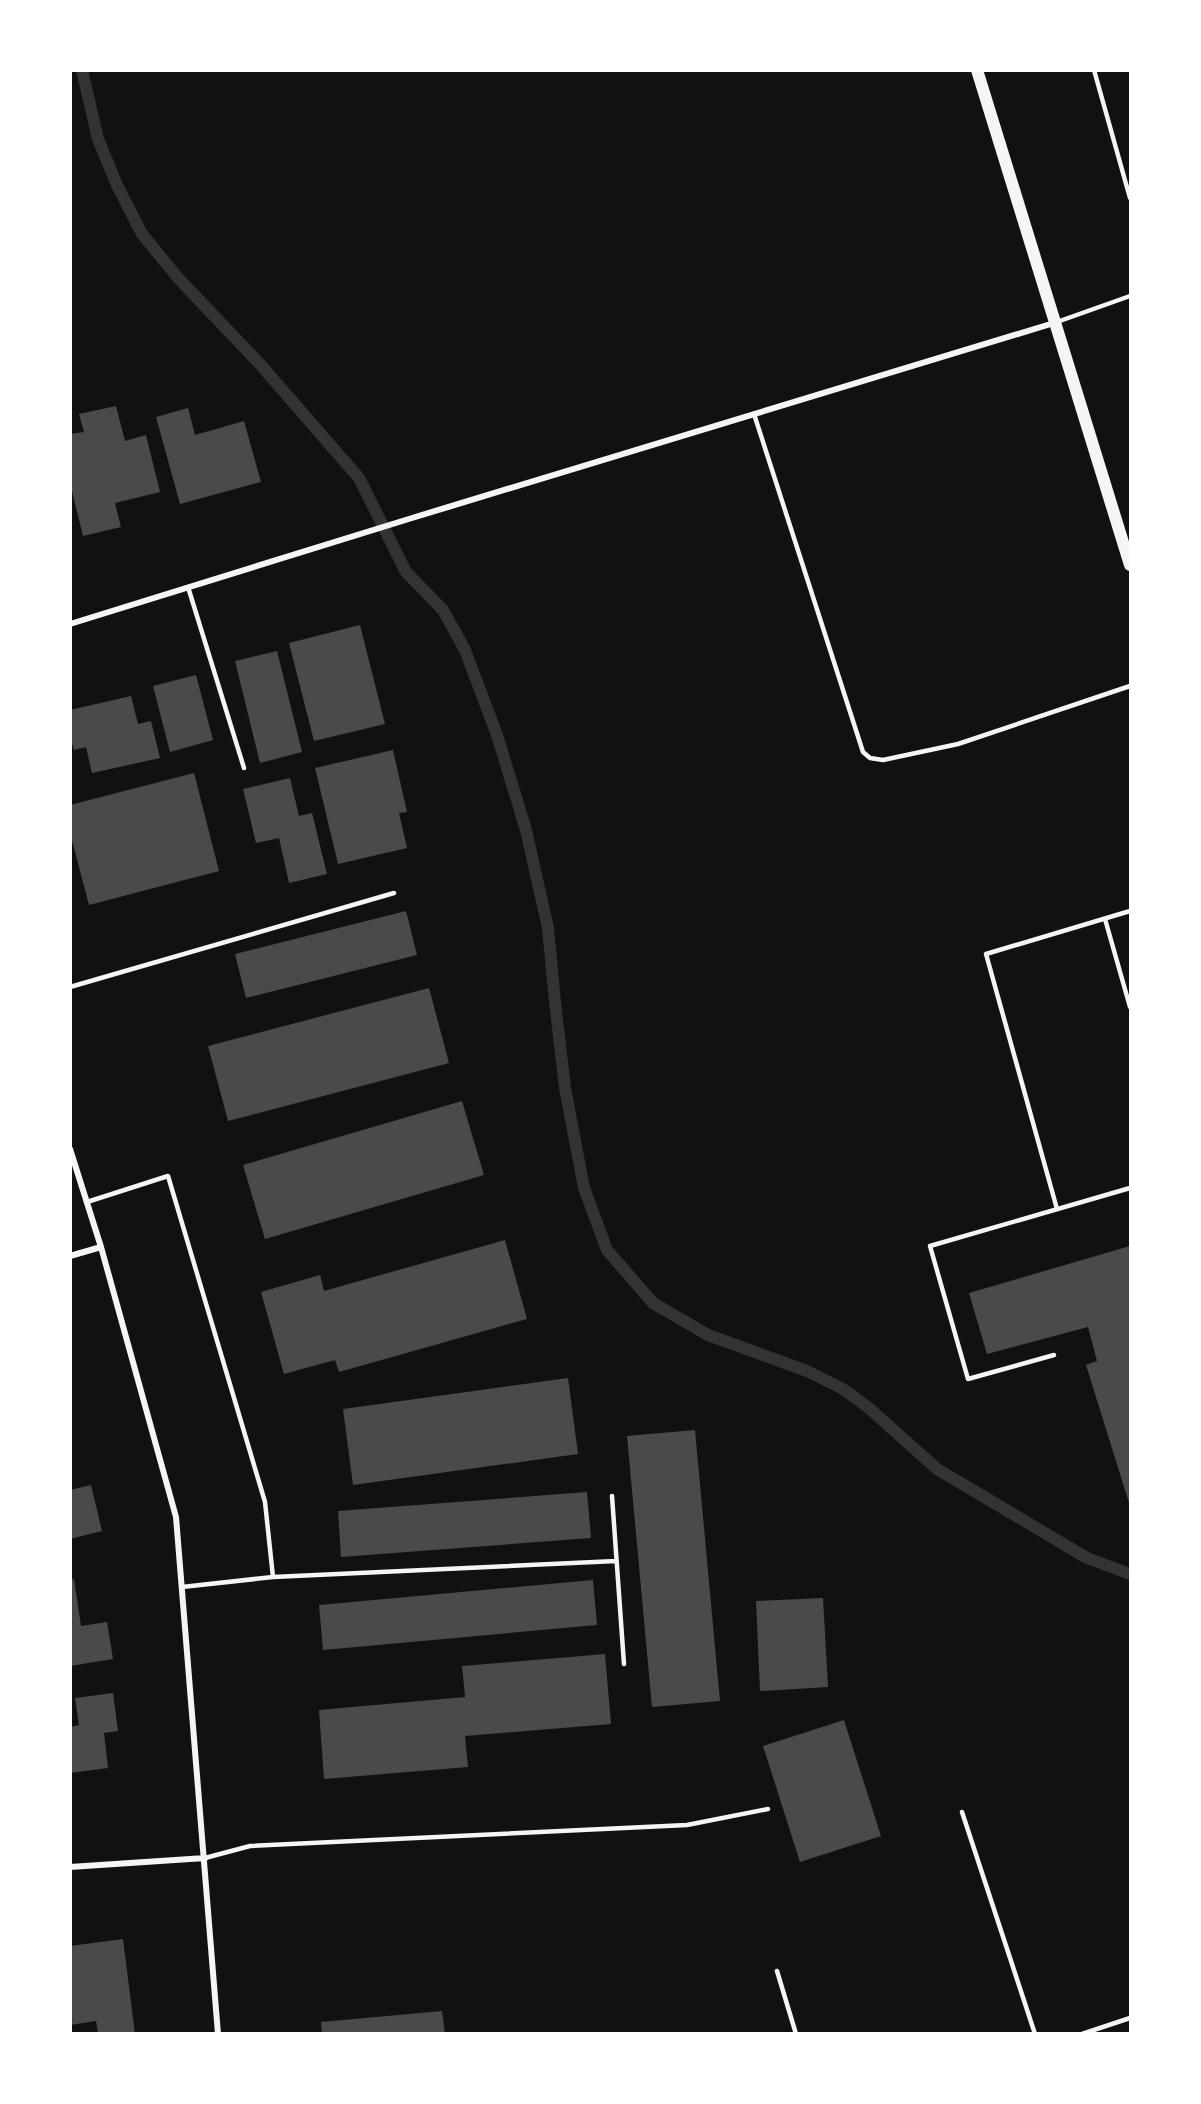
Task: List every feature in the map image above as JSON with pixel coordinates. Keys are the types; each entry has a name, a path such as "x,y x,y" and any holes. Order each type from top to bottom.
{"main road":[{"path":"977,70 1131,565"}],"street":[{"path":"70,624 1054,323"},
{"path":"70,1149 101,1247 176,1517 218,2034"},
{"path":"70,1256 101,1247"},
{"path":"70,1867 205,1858"}],"lane":[{"path":"1094,70 1131,198"},
{"path":"1054,323 1131,297"},
{"path":"754,414 863,752 870,758 883,760 957,744 1131,686"},
{"path":"188,587 244,768"},
{"path":"70,987 394,893"},
{"path":"1057,1209 986,954 1131,911"},
{"path":"1105,919 1131,1007"},
{"path":"87,1202 168,1176 265,1502 273,1577"},
{"path":"1054,1355 968,1379 930,1245 1131,1188"},
{"path":"612,1496 624,1664"},
{"path":"182,1587 273,1577 616,1561"},
{"path":"205,1858 250,1846 687,1824 768,1809"},
{"path":"962,1812 1035,2034"},
{"path":"777,1971 796,2034"},
{"path":"1082,2034 1131,2018"}],"building":[{"path":"116,406 125,441 146,435 160,492 115,503 121,527 83,536 70,483 70,434 84,432 79,414"},
{"path":"188,408 195,435 244,421 261,482 180,504 156,417"},
{"path":"360,625 385,724 314,741 289,643"},
{"path":"277,651 302,752 260,763 235,661"},
{"path":"196,675 213,740 170,752 153,686"},
{"path":"131,696 138,724 151,721 160,758 92,773 86,747 74,750 70,736 70,710"},
{"path":"393,750 407,812 399,813 407,848 338,864 315,768"},
{"path":"194,773 219,871 89,905 70,833 70,805"},
{"path":"290,778 299,816 312,813 327,874 289,883 279,838 256,843 243,789"},
{"path":"406,911 417,955 246,998 235,954"},
{"path":"429,988 449,1063 228,1121 208,1046"},
{"path":"462,1101 484,1175 265,1239 243,1165"},
{"path":"505,1240 527,1319 339,1372 335,1360 284,1374 261,1292 320,1275 324,1291"},
{"path":"1130,1246 1130,1506 1086,1365 1097,1361 1088,1327 987,1354 969,1293"},
{"path":"568,1378 578,1454 353,1485 343,1409"},
{"path":"695,1430 720,1701 652,1707 627,1436"},
{"path":"91,1485 102,1531 70,1539 70,1490"},
{"path":"587,1492 591,1538 341,1557 338,1511"},
{"path":"74,1579 81,1626 107,1622 113,1659 70,1666 70,1580"},
{"path":"593,1580 597,1625 323,1650 319,1605"},
{"path":"823,1598 828,1687 760,1691 756,1601"},
{"path":"605,1654 611,1724 465,1736 468,1767 324,1779 319,1710 465,1697 462,1666"},
{"path":"113,1693 118,1731 104,1733 108,1768 70,1773 70,1727 79,1725 75,1698"},
{"path":"844,1720 881,1836 800,1862 763,1746"},
{"path":"123,1939 135,2034 98,2034 96,2021 70,2025 70,1946"},
{"path":"442,2011 445,2034 322,2034 321,2022"}],"waterway":[{"path":"82,70 98,139 117,185 142,234 179,279 259,363 359,478 406,572 443,610 465,650 497,735 526,830 548,928 565,1088 584,1188 607,1250 653,1303 708,1335 807,1371 843,1389 869,1408 937,1469 1087,1558 1130,1574"}]}
